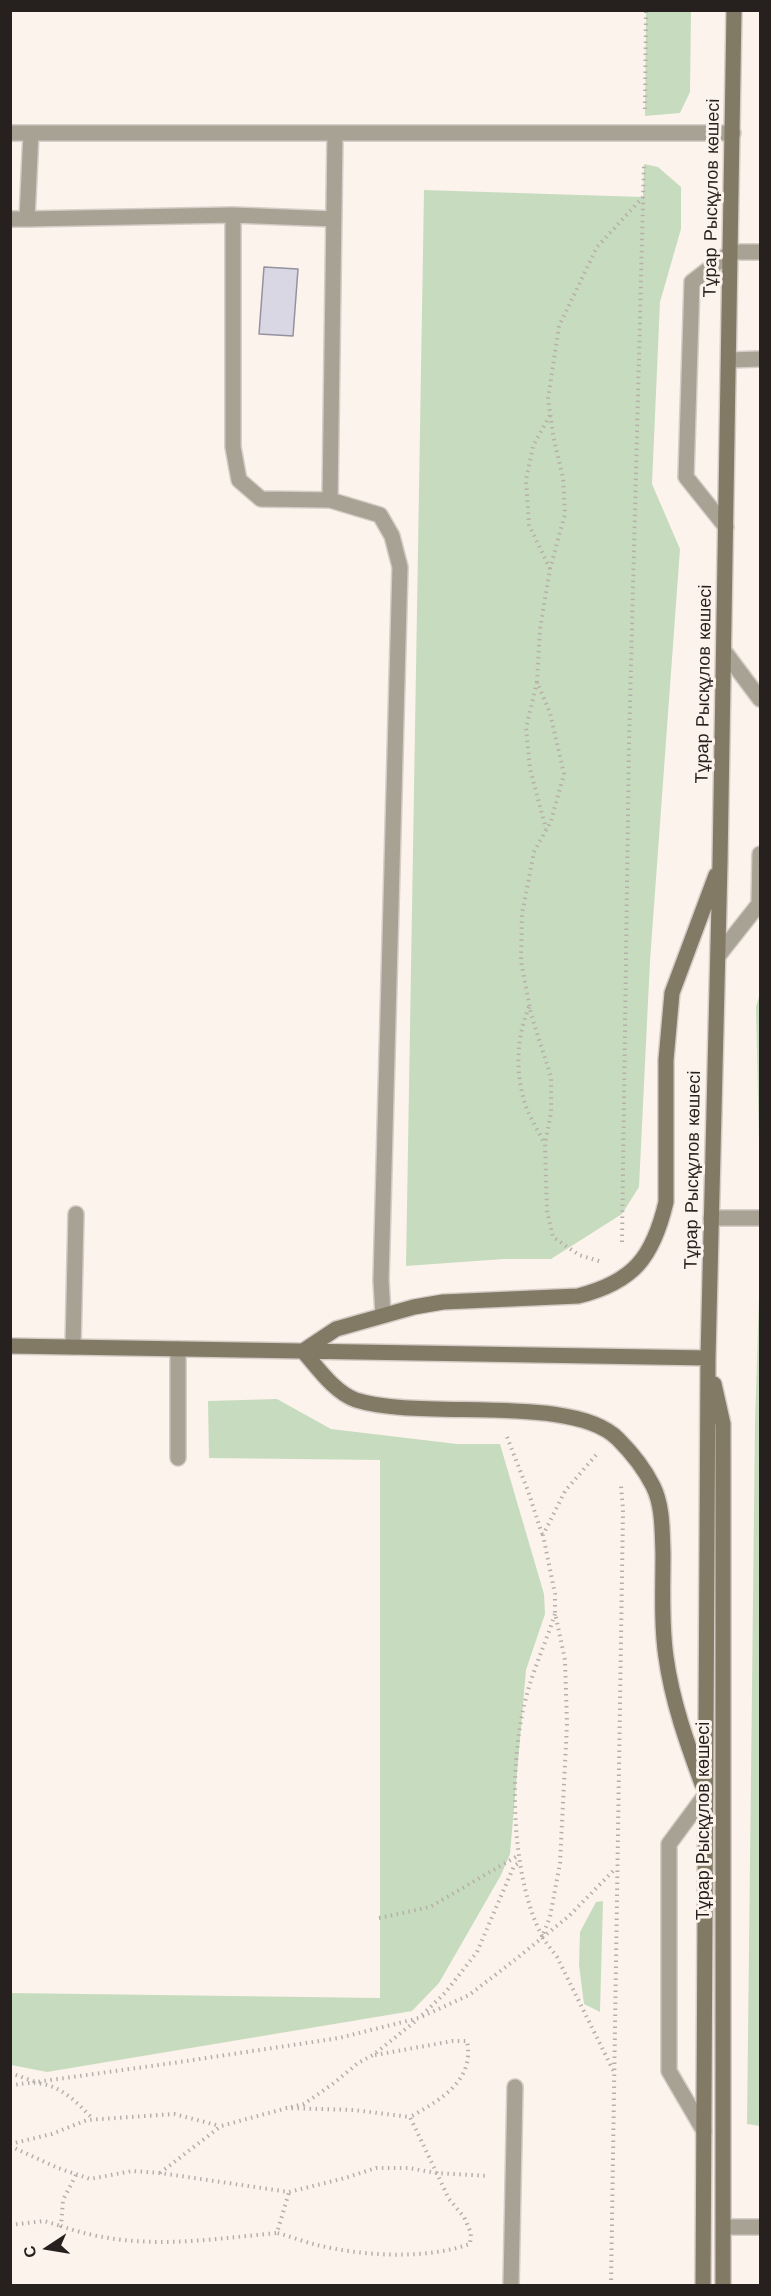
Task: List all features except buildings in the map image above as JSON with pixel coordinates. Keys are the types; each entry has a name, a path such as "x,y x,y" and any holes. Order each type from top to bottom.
{"street":[{"name":"Тұрар Рысқұлов көшесі","path":"703,2286 708,1358 720,863 734,10"},
{"path":"10,133 733,133"},
{"path":"27,219 31,133"},
{"path":"330,500 335,134"},
{"path":"10,219 232,215 334,219"},
{"path":"232,215 233,447 239,480 261,499 330,500 380,515 392,536 400,567 381,1280 383,1315"},
{"path":"726,527 686,477 692,282 731,252 760,252"},
{"path":"729,360 760,359"},
{"path":"724,651 760,699"},
{"path":"718,956 759,904 760,854"},
{"path":"303,1351 336,1329 383,1315 443,1302 578,1296 595,1292 634,1271 644,1258 661,1223 666,1202 666,1060 672,993 720,863"},
{"path":"73,1347 76,1214"},
{"path":"711,1218 760,1218"},
{"path":"10,1346 708,1358"},
{"path":"178,1349 178,1458"},
{"path":"303,1351 328,1380 354,1400 389,1406 554,1414 602,1427 614,1434 628,1449 654,1487 662,1518 666,1657 683,1731 706,1794 669,1844 669,2071 704,2132"},
{"name":"Тұрар Рысқұлов көшесі","path":"708,1358 723,1424 723,2286"},
{"path":"511,2286 514,2087"},
{"path":"723,2227 760,2227"}],"path":[{"path":"645,116 646,10"},
{"path":"622,1245 629,743 644,164"},
{"path":"547,830 530,769 526,728 537,682 540,628 550,569 565,514 563,478 548,399 559,326 597,246 644,197"},
{"path":"550,415 533,446 526,480 529,525 550,569"},
{"path":"537,682 550,713 564,774 551,821 534,852 522,914 521,961 530,1006 551,1077 551,1113 545,1143 547,1211 553,1237 579,1255 602,1262"},
{"path":"530,1006 521,1026 518,1056 524,1101 545,1143"},
{"path":"507,1437 543,1535 565,1660 567,1724 560,1863 550,1917 542,1937"},
{"path":"543,1535 565,1491 596,1455"},
{"path":"611,2286 623,1510 622,1487 618,1480"},
{"path":"555,1613 538,1657 524,1707 516,1760 515,1802 520,1862 529,1906 542,1937 557,1957 614,2072"},
{"path":"379,1918 430,1907 520,1855"},
{"path":"160,2173 221,2126 304,2104 358,2063 373,2055 419,2018 452,1985 477,1952 514,1866 520,1862"},
{"path":"10,2086 339,2038 419,2018 469,1995 577,1908 617,1867"},
{"path":"287,2108 354,2110 410,2117 453,2089 470,2062 467,2041 453,2041 373,2055"},
{"path":"10,2073 58,2089 78,2104 93,2120"},
{"path":"10,2145 52,2134 87,2120 174,2114 221,2126"},
{"path":"10,2225 44,2221 105,2237 165,2243 277,2233 317,2245 378,2254 412,2254 459,2248 470,2244 471,2233 464,2217 449,2199 410,2117"},
{"path":"10,2145 90,2180 132,2171 289,2192 376,2168 409,2168 436,2173 513,2178"},
{"path":"61,2226 63,2200 76,2174"},
{"path":"277,2233 289,2192"}],"green space":[{"path":"646,11 691,11 690,92 680,113 645,116"},
{"path":"644,164 658,167 681,187 681,229 660,302 652,484 680,549 650,961 639,1187 622,1214 551,1259 504,1259 406,1266 424,190 643,197"},
{"path":"760,993 760,1189 756,1007"},
{"path":"760,1262 760,2126 747,2124 755,1424"},
{"path":"277,1399 331,1429 457,1444 500,1444 544,1594 545,1614 526,1670 510,1854 501,1875 439,1983 412,2011 47,2072 11,2065 11,1993 380,1998 380,1460 209,1458 208,1401"},
{"path":"603,1901 600,2012 584,2004 579,1965 580,1932 596,1902"}]}
